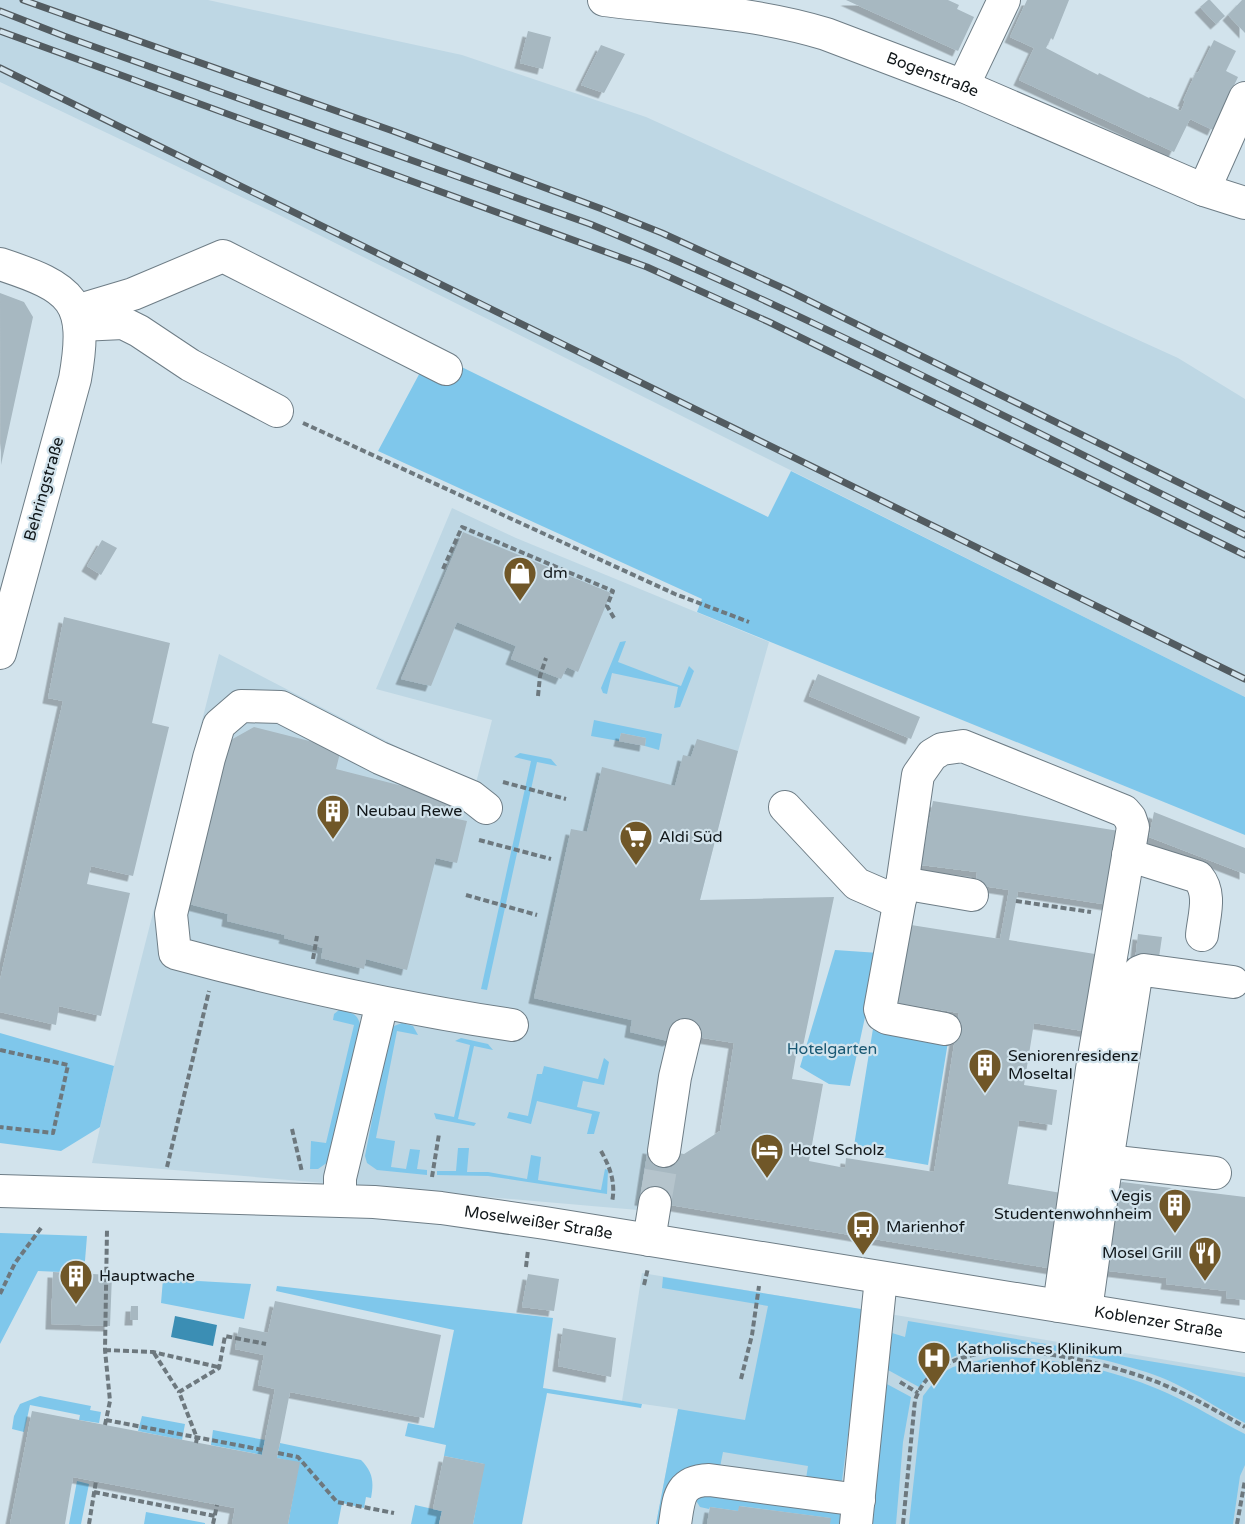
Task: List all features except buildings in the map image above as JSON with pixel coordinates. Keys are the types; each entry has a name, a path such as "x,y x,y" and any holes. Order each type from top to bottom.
{"street":[{"name":"Bogenstraße","path":"604,0 738,8 826,34 963,86 1204,190 1245,203"},
{"path":"963,86 1004,0"},
{"path":"1204,190 1245,98"},
{"path":"78,318 223,256 446,369"},
{"path":"0,264 27,273 54,286 70,299 78,318"},
{"path":"78,318 123,323 140,331 190,365 277,411"},
{"name":"Behringstraße","path":"0,652 75,379 80,351 78,318"},
{"path":"490,794 472,797 380,758 281,707 241,706 219,726 171,914 175,953 382,1003 512,1025"},
{"path":"945,1029 887,1018 882,1015 880,1009 901,891 918,775 932,755 952,746 963,746 1124,811 1133,827 1092,1069 1072,1308"},
{"path":"785,807 857,884 887,897 901,891 972,894"},
{"path":"1128,855 1198,877 1207,894 1202,935"},
{"path":"1072,1308 1107,1161 1136,976 1144,970 1233,982"},
{"path":"340,1200 340,1178 382,1003"},
{"path":"664,1151 675,1077 685,1035"},
{"path":"1107,1161 1215,1173"},
{"name":"Moselweißer Straße","path":"0,1191 340,1200 441,1208 513,1237 648,1254 881,1278 1072,1308"},
{"path":"648,1254 655,1203"},
{"path":"675,1524 680,1496 686,1486 695,1480 709,1480 858,1512 881,1278"},
{"name":"Koblenzer Straße","path":"1072,1308 1245,1336"}],"path":[{"path":"277,411 675,594 749,622"},
{"path":"443,569 462,527 613,591 607,606 614,618"},
{"path":"538,696 540,676 546,658"},
{"path":"490,794 566,798"},
{"path":"479,840 551,859"},
{"path":"466,895 537,915"},
{"path":"1016,901 1119,917"},
{"path":"168,1164 216,964"},
{"path":"0,1050 68,1065 53,1133 0,1127"},
{"path":"292,1129 302,1168"},
{"path":"432,1181 439,1134"},
{"path":"601,1151 611,1168 612,1202"},
{"path":"0,1294 15,1263 41,1228"},
{"path":"107,1230 105,1350 110,1401 106,1422 196,1440 263,1450"},
{"path":"513,1237 526,1268"},
{"path":"644,1285 648,1254"},
{"path":"741,1379 752,1335 759,1286"},
{"path":"179,1392 219,1368 225,1336 266,1344"},
{"path":"105,1350 153,1352 219,1368"},
{"path":"903,1524 915,1400 929,1379 941,1367 955,1360 997,1351 1037,1352 1114,1368 1163,1384 1245,1427"},
{"path":"153,1352 179,1392 196,1440"},
{"path":"278,1453 298,1457 337,1502 394,1513"},
{"path":"1237,1524 1245,1480"},
{"path":"88,1524 96,1481"},
{"path":"94,1492 215,1516"},
{"path":"213,1524 217,1505"}],"shaded area":[{"path":"0,0 208,0 462,55 646,117 1178,358 1245,399 1245,697 275,213 0,82"},
{"path":"452,508 516,538 769,642 733,769 700,900 668,1041 638,1210 92,1163 114,1066 219,654 475,787 492,720 376,689"},
{"name":"Katholisches Klinikum Marienhof Koblenz","path":"642,1273 1245,1373 1245,1524 656,1524 678,1409 622,1401"},
{"path":"175,1316 217,1325 213,1346 171,1337"}],"green space":[{"path":"431,352 768,517 791,471 1245,697 1245,835 697,612 702,599 378,451"},
{"path":"626,641 618,662 681,686 689,666 694,671 680,707 674,708 678,687 612,673 607,694 603,693 601,688 620,642"},
{"path":"594,720 662,734 659,750 645,746 646,738 621,733 619,741 591,736"},
{"path":"520,753 551,759 557,766 537,762 487,990 481,989 531,761 514,757"},
{"name":"Hotelgarten","path":"835,950 879,953 850,1086 829,1084 800,1067"},
{"path":"877,1004 952,1017 928,1165 853,1152"},
{"path":"339,1010 350,1012 360,1025 328,1162 318,1169 310,1169 311,1141 326,1143 354,1025 333,1020 334,1014"},
{"path":"402,1023 413,1026 418,1035 397,1031 376,1138 395,1141 391,1167 406,1169 410,1149 420,1150 417,1169 427,1170 427,1175 377,1170 367,1163 365,1156 389,1032 394,1026"},
{"path":"0,1033 114,1066 100,1127 61,1151 0,1143"},
{"path":"461,1038 488,1044 493,1050 474,1046 458,1119 476,1123 474,1126 436,1119 434,1113 454,1117 470,1045 455,1041"},
{"path":"604,1058 609,1062 604,1085 583,1081 577,1107 600,1112 594,1134 587,1134 592,1114 537,1101 531,1124 507,1118 509,1112 528,1116 537,1074 542,1074 544,1066 598,1079"},
{"path":"458,1148 469,1148 467,1172 488,1172 527,1179 531,1155 541,1157 538,1180 601,1190 605,1169 608,1170 607,1194 488,1176 437,1175 437,1171 456,1171"},
{"path":"0,1233 87,1236 84,1273 38,1271 0,1344"},
{"path":"663,1277 861,1309 862,1330 840,1485 805,1485 808,1466 723,1452 719,1472 667,1524 656,1524 678,1409 745,1420 768,1306 662,1288"},
{"path":"163,1279 251,1284 244,1319 161,1303"},
{"path":"277,1286 553,1318 543,1388 642,1404 641,1408 547,1393 522,1524 473,1524 484,1464 444,1456 446,1445 405,1436 408,1423 434,1428 454,1330 276,1291"},
{"path":"908,1321 1245,1377 1245,1423 1160,1377 1113,1362 1056,1351 999,1347 974,1350 943,1363 919,1387 888,1370 892,1333 905,1337"},
{"path":"992,1357 1059,1362 1126,1377 1177,1398 1245,1434 1245,1465 1240,1476 1233,1524 909,1524 923,1396 940,1374 953,1367"},
{"path":"885,1383 911,1397 903,1442 896,1524 869,1524"},
{"path":"40,1396 91,1406 90,1410 101,1412 99,1423 79,1420 80,1415 30,1405 24,1432 12,1429 14,1416 20,1404"},
{"path":"142,1416 185,1424 182,1440 138,1431"},
{"path":"213,1430 265,1440 262,1455 211,1445"},
{"path":"280,1443 361,1460 372,1478 371,1498 366,1497 364,1508 342,1503 338,1524 288,1524 299,1463 277,1458"},
{"path":"77,1481 89,1484 81,1524 69,1524"},
{"path":"697,1494 841,1510 840,1524 830,1524 830,1518 740,1506 738,1511 710,1507 709,1509 700,1507 695,1499"},
{"path":"415,1505 442,1511 439,1524 411,1524"},
{"path":"146,1512 205,1523 205,1524 144,1524"}],"tunnel":[{"path":"655,1203 664,1151"}],"railway":[{"path":"23,0 393,131 662,233 787,290 1245,515"},
{"path":"0,11 590,224 756,296 1245,535"},
{"path":"0,31 647,267 769,322 1245,555"},
{"path":"0,68 1245,679"}],"place":[{"name":"dm","path":"520,602"},
{"name":"Neubau Rewe","path":"333,840"},
{"name":"Aldi Süd","path":"636,866"},
{"name":"Seniorenresidenz Moseltal","path":"985,1094"},
{"name":"Hotel Scholz","path":"767,1179"},
{"name":"Vegis Studentenwohnheim","path":"1175,1234"},
{"name":"Marienhof","path":"863,1256"},
{"name":"Mosel Grill","path":"1205,1282"},
{"name":"Hauptwache","path":"76,1305"},
{"name":"Katholisches Klinikum Marienhof Koblenz","path":"934,1387"}]}
